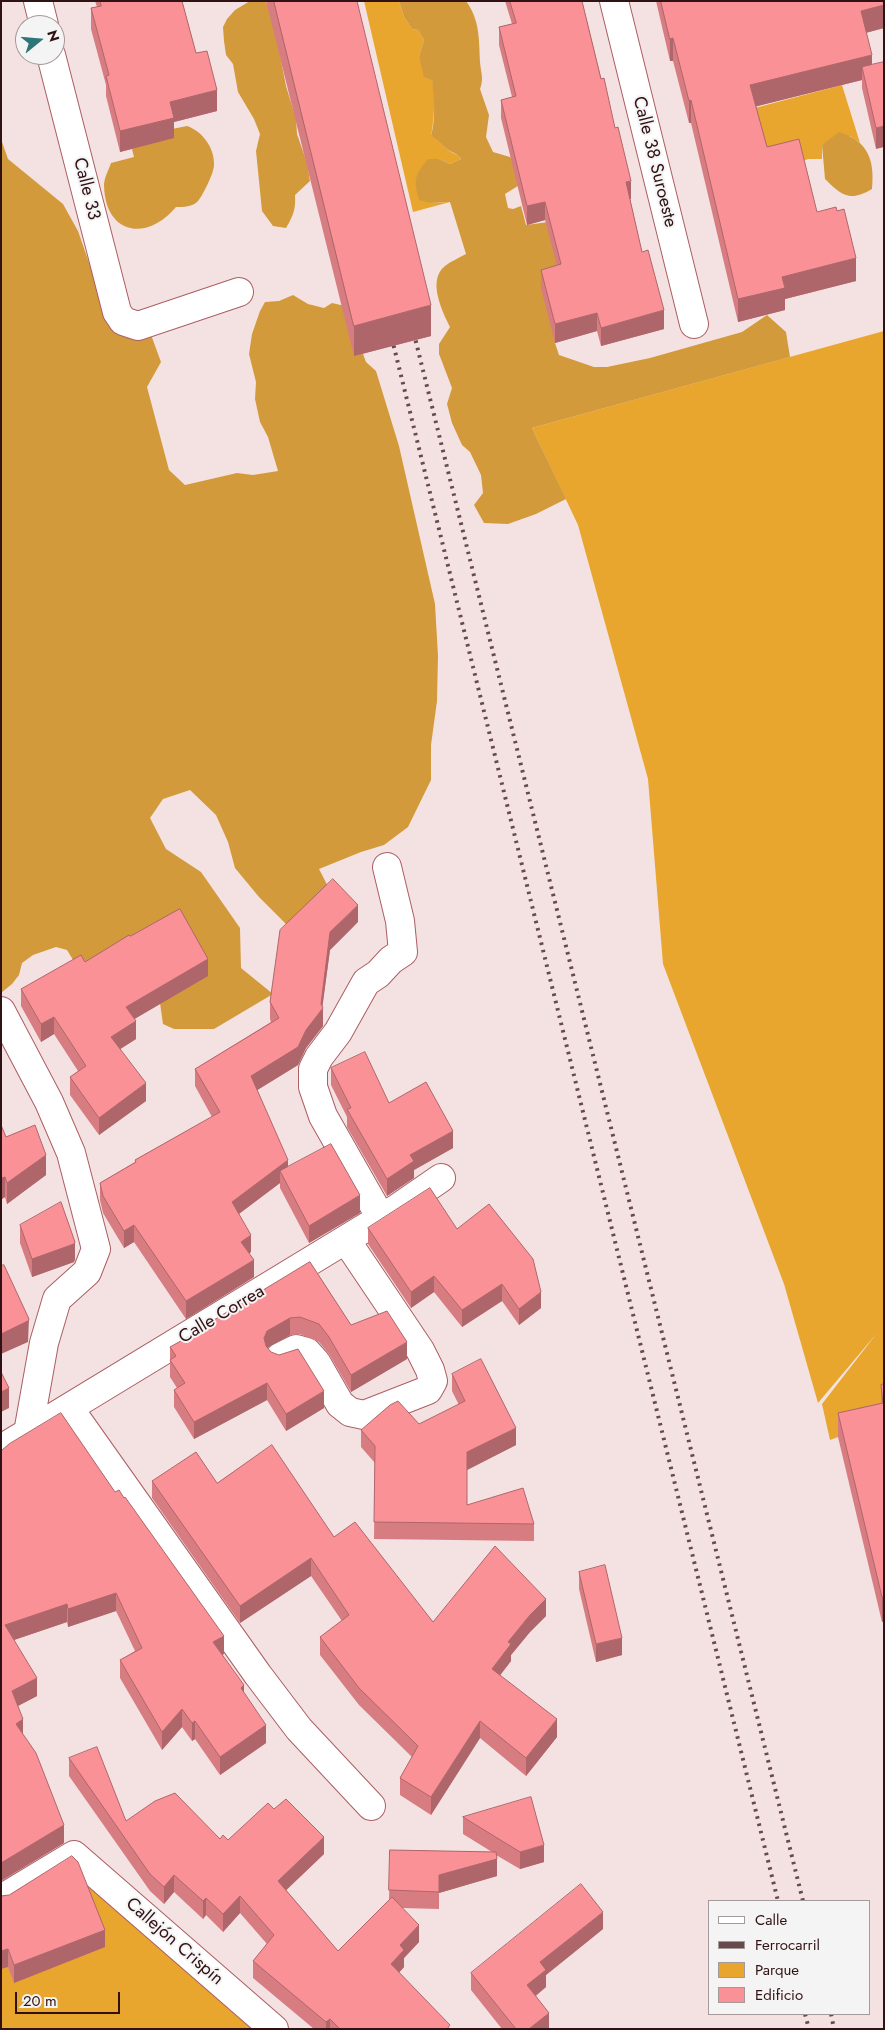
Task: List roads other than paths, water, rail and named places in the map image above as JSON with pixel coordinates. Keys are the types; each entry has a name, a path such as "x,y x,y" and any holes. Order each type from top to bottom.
{"street":[{"path":"38,1 42,15"},
{"name":"Calle 38 Suroeste","path":"614,1 694,324"},
{"name":"Calle 33","path":"54,65 118,312 123,321 138,326 239,292"},
{"path":"381,1218 324,1116 313,1087 313,1069 319,1057 338,1032 366,982 403,952 400,921 387,867"},
{"path":"1,1011 49,1102 71,1153 96,1249 87,1272 57,1299 44,1343 28,1433"},
{"name":"Calle Correa","path":"1,1450 346,1240 441,1178"},
{"path":"280,1357 296,1349 307,1352 316,1362 340,1404 350,1412 364,1415 428,1390 433,1381 420,1350 346,1240"},
{"path":"69,1408 298,1729 372,1806"},
{"name":"Callejón Crispín","path":"1,1899 74,1855 274,2029"}],"railway":[{"path":"412,326 803,1900"},
{"path":"390,331 778,1900"},
{"path":"805,2015 809,2029"},
{"path":"831,2015 834,2029"}]}
